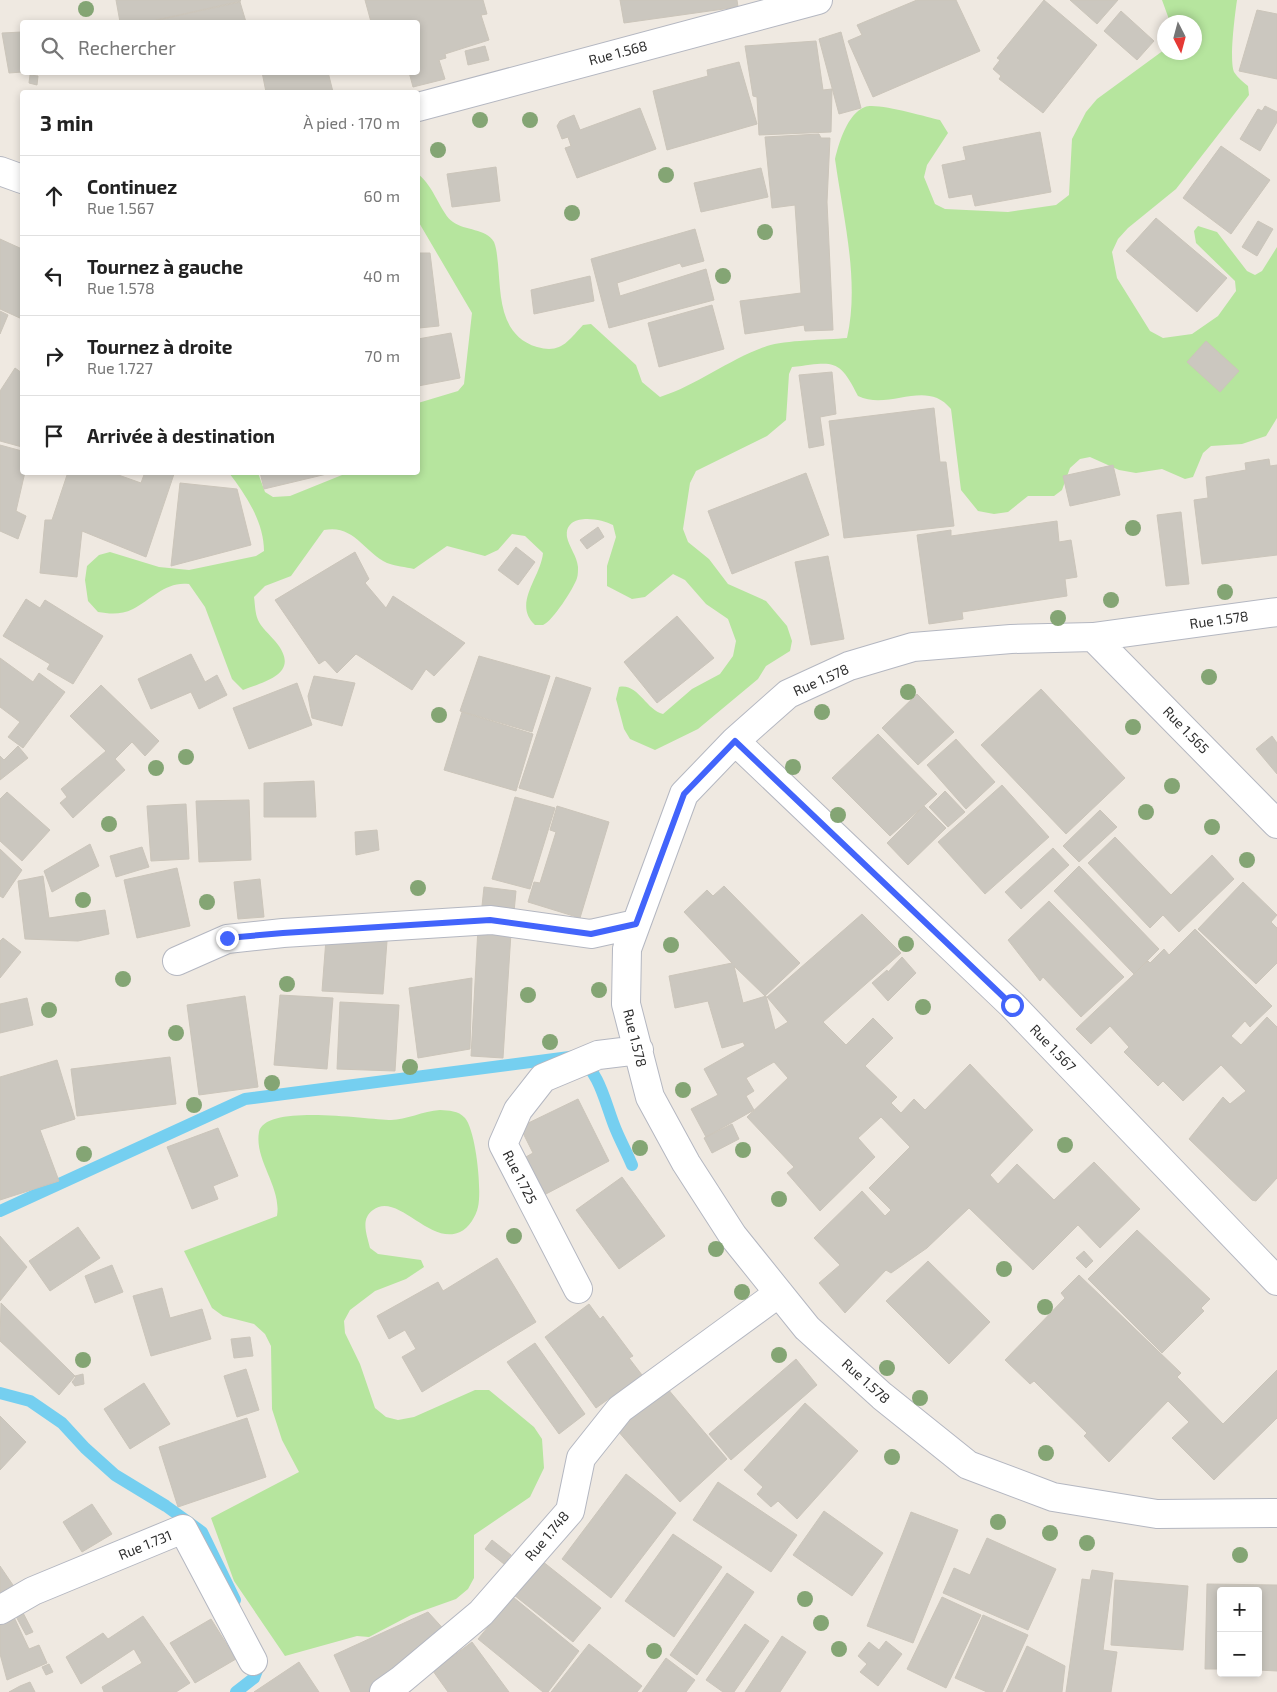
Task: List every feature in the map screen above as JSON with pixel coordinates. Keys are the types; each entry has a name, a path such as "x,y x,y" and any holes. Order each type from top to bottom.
{"street":[{"name":"Rue 1.568","path":"420,105 818,0"},
{"path":"0,170 20,178"},
{"name":"Rue 1.578","path":"1277,612 1093,637 1011,639 913,647 848,666 788,694 735,741 684,794 627,949 626,1004 650,1097 686,1164 734,1236 807,1328 882,1396 968,1465 1053,1497 1157,1514 1277,1513"},
{"name":"Rue 1.565","path":"1093,637 1277,824"},
{"name":"Rue 1.567","path":"735,741 1012,1005 1277,1281"},
{"path":"177,961 227,938 283,933 490,920 591,934 636,924"},
{"name":"Rue 1.725","path":"578,1289 503,1144 518,1110 543,1078 598,1055 639,1050"},
{"name":"Rue 1.748","path":"384,1692 481,1613 570,1511 581,1458 620,1409 779,1293"},
{"name":"Rue 1.731","path":"0,1610 33,1591 183,1529 253,1661"}],"green space":[{"path":"1162,0 1237,0 1233,37 1233,66 1234,72 1248,86 1249,95 1176,189 1128,228 1118,239 1112,252 1117,278 1150,331 1163,338 1192,334 1218,316 1236,291 1235,281 1196,243 1194,231 1198,226 1217,232 1247,271 1255,275 1262,271 1277,247 1277,418 1266,436 1242,444 1211,446 1203,453 1193,477 1185,479 1162,469 1136,473 1119,470 1090,457 1080,459 1070,468 1062,490 1054,496 1028,496 1008,512 994,514 978,511 961,490 951,409 941,400 919,395 870,400 858,396 845,374 840,368 833,365 817,364 792,367 789,374 786,420 767,436 696,471 690,483 683,529 688,542 709,559 728,584 766,601 787,626 792,641 790,651 766,666 758,679 698,729 655,750 630,739 624,729 616,699 619,687 632,689 652,708 663,714 692,689 720,674 733,656 736,641 728,619 706,604 685,580 673,574 645,597 632,599 607,586 607,566 616,537 613,525 600,520 577,520 568,529 568,541 575,555 578,567 577,577 562,604 552,618 543,625 535,625 529,617 526,608 527,599 543,553 525,536 512,534 498,550 485,556 447,546 414,569 387,563 358,540 343,531 334,529 324,530 291,576 265,586 254,597 258,620 275,641 285,661 283,668 271,679 243,690 232,679 205,607 189,584 173,585 133,609 120,613 98,612 88,601 85,580 87,566 99,555 110,552 159,567 189,570 256,556 264,551 261,530 253,509 231,475 259,475 265,492 273,497 290,496 342,475 420,475 420,402 458,391 464,384 472,313 420,224 420,176 429,185 445,213 453,222 486,234 494,242 504,313 515,333 537,347 552,349 563,345 583,325 591,324 636,365 642,382 660,397 687,386 753,351 767,346 795,341 847,338 851,316 851,272 835,159 849,122 859,111 865,107 879,106 940,120 948,133 927,165 924,177 935,204 945,209 1008,212 1056,205 1069,195 1072,139 1086,112 1097,99 1157,55 1157,60 1202,60 1202,15 1167,15"},
{"path":"440,1110 453,1111 459,1114 465,1118 469,1125 475,1147 479,1175 479,1199 476,1214 469,1225 463,1230 449,1234 437,1232 392,1207 382,1206 373,1210 369,1214 366,1223 366,1233 370,1248 378,1254 421,1260 424,1267 406,1279 375,1291 350,1310 344,1321 345,1333 360,1364 375,1408 386,1417 398,1420 414,1417 475,1390 489,1390 534,1427 542,1439 544,1468 530,1497 474,1535 474,1578 468,1589 456,1599 411,1615 369,1637 357,1636 285,1656 234,1581 211,1518 299,1472 282,1440 272,1409 271,1346 265,1334 254,1324 223,1316 212,1308 184,1251 277,1216 276,1195 260,1153 259,1132 265,1123 279,1118 298,1115 397,1120"}],"building":[{"path":"116,0 241,1 157,20 120,20"},
{"path":"365,0 483,0 487,14 481,15 489,40 445,54 446,58 439,60 445,79 413,87 410,75 420,75 420,20 370,20"},
{"path":"620,0 737,0 738,7 624,23"},
{"path":"917,0 956,0 980,51 873,97 848,41 862,35 857,25"},
{"path":"1044,0 1097,45 1043,113 999,79 1001,76 993,69 1000,60 997,58"},
{"path":"1070,0 1118,0 1097,24"},
{"path":"240,2 245,20 158,20"},
{"path":"1257,10 1277,14 1277,79 1239,71"},
{"path":"1121,11 1154,41 1137,60 1104,31"},
{"path":"20,32 20,72 9,73 2,33"},
{"path":"841,32 861,108 839,114 819,39"},
{"path":"816,41 823,90 832,89 831,132 759,135 757,97 753,96 745,46"},
{"path":"485,46 489,60 468,65 465,51"},
{"path":"739,62 757,124 667,150 653,91 708,76 707,70"},
{"path":"30,75 38,76 37,85 29,83"},
{"path":"263,75 329,75 332,90 266,90"},
{"path":"1265,106 1277,112 1277,122 1260,151 1240,139 1258,109 1262,111"},
{"path":"640,108 656,149 577,178 565,148 571,146 568,137 562,139 557,126 560,121 574,115 580,130"},
{"path":"1040,132 1051,192 975,206 972,194 949,198 942,165 966,160 963,147"},
{"path":"819,134 821,138 830,138 827,202 833,330 805,331 804,325 745,334 740,301 801,293 795,205 772,208 765,137"},
{"path":"1221,146 1270,180 1231,234 1183,198"},
{"path":"496,167 500,201 452,207 447,174"},
{"path":"761,168 768,197 701,212 694,183"},
{"path":"1156,218 1227,278 1197,312 1126,251"},
{"path":"1258,221 1273,229 1257,256 1242,247"},
{"path":"695,229 704,261 682,267 680,263 617,283 620,296 706,269 714,300 609,328 591,259"},
{"path":"0,239 20,248 20,318 0,309"},
{"path":"420,253 430,253 439,326 420,328"},
{"path":"590,276 594,301 534,314 531,290"},
{"path":"712,305 724,349 659,367 648,323"},
{"path":"0,311 8,315 0,334"},
{"path":"451,333 460,378 420,386 420,339"},
{"path":"1206,341 1239,371 1220,392 1187,362"},
{"path":"15,368 20,372 20,446 0,441 0,391"},
{"path":"832,372 836,414 820,417 824,445 809,448 799,375"},
{"path":"934,408 940,462 946,462 954,526 844,538 829,421"},
{"path":"0,445 20,450 20,475 24,475 16,511 26,516 18,539 0,531"},
{"path":"1269,459 1270,466 1277,465 1277,555 1202,564 1194,500 1208,498 1206,477 1246,470 1245,463"},
{"path":"1113,465 1120,495 1070,506 1063,476"},
{"path":"806,473 829,535 732,574 708,511"},
{"path":"67,475 118,475 141,483 144,475 174,475 146,557 82,531 77,577 40,573 45,520 52,520"},
{"path":"261,475 323,475 264,489"},
{"path":"180,483 237,489 251,545 171,566"},
{"path":"1181,512 1189,584 1166,586 1157,515"},
{"path":"1057,521 1059,542 1071,540 1077,577 1065,579 1067,596 962,612 963,619 929,624 917,535 951,530 951,536"},
{"path":"598,527 604,537 587,549 580,540"},
{"path":"516,547 535,562 518,585 498,570"},
{"path":"355,552 369,579 365,583 386,608 393,596 465,643 434,676 426,669 412,690 356,654 337,673 325,660 319,664 275,600"},
{"path":"828,556 844,639 811,645 795,562"},
{"path":"26,599 40,608 45,600 103,636 73,684 47,669 50,664 3,636"},
{"path":"677,616 714,658 657,703 624,662"},
{"path":"191,654 205,682 217,675 227,695 199,709 191,692 151,709 138,679"},
{"path":"479,656 550,676 532,732 460,711"},
{"path":"0,658 33,682 39,673 65,692 23,748 8,737 20,722 0,707"},
{"path":"314,676 355,683 342,726 312,718 308,696"},
{"path":"556,677 591,688 553,798 519,788"},
{"path":"297,683 312,725 249,749 233,708"},
{"path":"101,685 159,741 145,756 132,742 115,759 125,770 73,818 60,803 67,797 61,789 106,751 70,716"},
{"path":"1041,689 1125,778 1066,834 981,745"},
{"path":"917,694 954,732 918,765 882,728"},
{"path":"462,712 533,734 516,791 444,770"},
{"path":"878,734 937,794 890,836 832,778"},
{"path":"1272,736 1277,743 1277,774 1256,749"},
{"path":"956,739 995,782 966,809 927,765"},
{"path":"18,746 28,758 0,780 0,756 4,760"},
{"path":"314,781 316,817 264,817 264,783"},
{"path":"1002,785 1049,837 985,894 938,842"},
{"path":"945,791 965,812 948,827 929,807"},
{"path":"7,792 50,830 22,861 0,841 0,799"},
{"path":"515,797 555,808 530,889 492,879"},
{"path":"249,800 251,860 199,862 196,801"},
{"path":"186,804 189,859 151,861 147,806"},
{"path":"557,806 609,822 580,918 528,902 534,882 540,883 556,832 550,830"},
{"path":"924,806 946,828 908,865 887,843"},
{"path":"1100,810 1117,827 1079,862 1063,846"},
{"path":"377,830 379,850 356,855 355,832"},
{"path":"1115,837 1171,895 1212,855 1234,879 1179,932 1163,915 1150,928 1088,863"},
{"path":"90,844 99,866 52,892 44,871"},
{"path":"142,847 149,867 116,877 110,856"},
{"path":"1053,848 1069,865 1021,909 1005,892"},
{"path":"0,849 22,870 3,898 0,896"},
{"path":"1079,866 1159,949 1134,974 1054,891"},
{"path":"177,868 190,926 137,938 124,880"},
{"path":"43,876 49,918 105,910 109,934 78,941 25,939 18,881"},
{"path":"260,879 264,917 238,919 234,882"},
{"path":"1243,882 1277,915 1271,922 1277,928 1277,963 1256,984 1198,929"},
{"path":"724,886 800,963 765,996 734,966 743,1003 766,996 775,1030 788,1022 767,997 862,914 901,953 823,1022 846,1045 873,1018 893,1038 865,1066 897,1097 891,1103 901,1113 914,1099 925,1110 970,1064 1033,1130 990,1175 998,1184 1017,1164 1054,1200 1094,1162 1140,1209 1100,1248 1078,1225 1033,1270 969,1208 927,1248 891,1273 886,1270 845,1313 819,1283 840,1265 814,1238 862,1191 885,1216 891,1210 869,1188 910,1147 881,1117 858,1138 875,1157 820,1211 787,1173 794,1167 747,1117 788,1078 774,1062 746,1078 754,1091 746,1096 754,1110 706,1137 691,1109 718,1095 704,1069 745,1046 743,1042 722,1048 708,1001 675,1008 669,976 732,963 684,912 707,890 713,896"},
{"path":"484,887 516,891 514,912 482,906"},
{"path":"1049,901 1124,977 1081,1017 1043,977 1040,981 1008,940"},
{"path":"478,928 511,933 503,1058 471,1056"},
{"path":"1195,929 1272,1006 1250,1027 1245,1021 1231,1036 1241,1045 1267,1017 1277,1027 1277,1178 1256,1201 1252,1200 1189,1139 1223,1097 1230,1104 1246,1091 1221,1065 1183,1101 1163,1081 1158,1086 1124,1052 1129,1047 1110,1026 1091,1044 1076,1029 1148,961 1150,963 1164,949 1169,955"},
{"path":"3,938 21,952 0,978 0,941"},
{"path":"326,939 387,941 383,994 322,991"},
{"path":"902,957 916,973 888,1001 872,983 887,970 888,972"},
{"path":"472,978 470,1049 418,1058 409,988"},
{"path":"280,995 333,998 327,1069 274,1065"},
{"path":"245,996 258,1087 199,1095 187,1005"},
{"path":"27,998 33,1025 0,1033 0,1004"},
{"path":"340,1002 399,1005 395,1071 337,1069"},
{"path":"170,1057 176,1104 77,1116 71,1069"},
{"path":"57,1060 75,1119 40,1130 59,1181 0,1200 0,1077"},
{"path":"578,1099 609,1161 544,1195 524,1158 533,1153 520,1127"},
{"path":"732,1124 739,1139 712,1153 704,1138"},
{"path":"218,1128 238,1176 213,1186 218,1199 192,1209 167,1147"},
{"path":"622,1177 665,1236 619,1269 576,1210"},
{"path":"78,1227 100,1258 50,1291 29,1261"},
{"path":"1137,1230 1210,1299 1201,1308 1204,1311 1162,1353 1088,1279"},
{"path":"0,1236 27,1267 0,1301"},
{"path":"1084,1251 1093,1261 1086,1268 1076,1258"},
{"path":"497,1258 536,1322 422,1392 402,1357 416,1349 405,1330 389,1339 377,1316 438,1282 443,1291"},
{"path":"928,1261 990,1322 949,1364 886,1301"},
{"path":"112,1265 123,1292 95,1303 85,1276"},
{"path":"1079,1275 1181,1373 1177,1377 1223,1424 1277,1370 1277,1418 1214,1480 1172,1438 1189,1422 1168,1401 1109,1462 1084,1436 1087,1433 1034,1381 1030,1384 1005,1360 1065,1298 1061,1293"},
{"path":"162,1288 170,1318 202,1309 211,1339 151,1356 133,1296"},
{"path":"1,1303 75,1376 59,1395 0,1341"},
{"path":"589,1304 600,1319 603,1316 633,1356 629,1358 642,1375 596,1408 545,1337"},
{"path":"250,1337 253,1356 234,1358 231,1339"},
{"path":"535,1343 585,1414 559,1434 507,1362"},
{"path":"796,1359 817,1385 731,1460 709,1434"},
{"path":"246,1369 259,1410 237,1417 224,1376"},
{"path":"83,1374 84,1384 75,1386 72,1382 75,1376"},
{"path":"144,1383 170,1424 130,1449 104,1409"},
{"path":"667,1388 727,1459 680,1502 617,1430"},
{"path":"805,1403 858,1451 797,1519 778,1501 771,1507 757,1494 763,1487 744,1470"},
{"path":"0,1416 26,1442 0,1470"},
{"path":"247,1418 266,1477 178,1507 159,1447"},
{"path":"626,1474 676,1513 611,1598 562,1559"},
{"path":"718,1482 797,1535 771,1572 693,1520"},
{"path":"92,1504 112,1534 82,1552 63,1522"},
{"path":"824,1511 883,1553 852,1596 793,1555"},
{"path":"911,1512 958,1530 913,1643 867,1626"},
{"path":"673,1534 722,1567 674,1637 625,1601"},
{"path":"987,1538 1056,1569 1028,1630 943,1593 954,1568 970,1575"},
{"path":"492,1540 511,1555 504,1564 485,1549"},
{"path":"542,1561 601,1608 573,1642 514,1595"},
{"path":"0,1566 15,1588 0,1598"},
{"path":"1092,1570 1113,1573 1103,1650 1117,1652 1111,1692 1066,1692 1082,1579 1090,1580"},
{"path":"727,1573 754,1592 697,1675 670,1655"},
{"path":"1115,1580 1188,1586 1183,1650 1111,1645"},
{"path":"1207,1584 1277,1585 1277,1671 1262,1670 1262,1587 1217,1587 1217,1669 1205,1669"},
{"path":"513,1597 579,1651 548,1692 543,1692 478,1639"},
{"path":"942,1597 981,1615 946,1688 907,1669"},
{"path":"19,1605 33,1632 26,1635 12,1609"},
{"path":"428,1612 449,1635 377,1692 351,1692 334,1655"},
{"path":"13,1615 29,1649 39,1645 47,1663 7,1680 0,1654 0,1620"},
{"path":"983,1615 1028,1635 1002,1692 987,1692 955,1678"},
{"path":"143,1616 190,1683 176,1692 104,1692 102,1687 142,1663 134,1649 81,1684 66,1657 103,1633 108,1639"},
{"path":"211,1619 236,1659 195,1683 170,1643"},
{"path":"745,1624 769,1641 734,1692 723,1692 706,1680"},
{"path":"782,1636 806,1652 780,1692 745,1692"},
{"path":"886,1641 902,1654 878,1686 860,1672 867,1664 858,1656 869,1642 879,1650"},
{"path":"472,1642 509,1692 448,1692 433,1671"},
{"path":"589,1644 642,1686 637,1692 551,1692"},
{"path":"1027,1646 1065,1666 1062,1692 1006,1692"},
{"path":"666,1658 695,1680 686,1692 642,1692"},
{"path":"299,1662 319,1692 254,1692"},
{"path":"49,1664 53,1672 46,1675 42,1667"},
{"path":"30,1682 35,1692 9,1692 20,1686"}],"waterway":[{"path":"0,1211 245,1099 577,1056 592,1071 597,1080 632,1165"},
{"path":"0,1393 30,1401 62,1423 85,1448 115,1475 166,1506 202,1532 235,1600"},
{"path":"236,1692 254,1678 261,1660"}],"route":[{"path":"227,938 490,920 591,934 636,924 684,794 735,741 1012,1005"}]}
